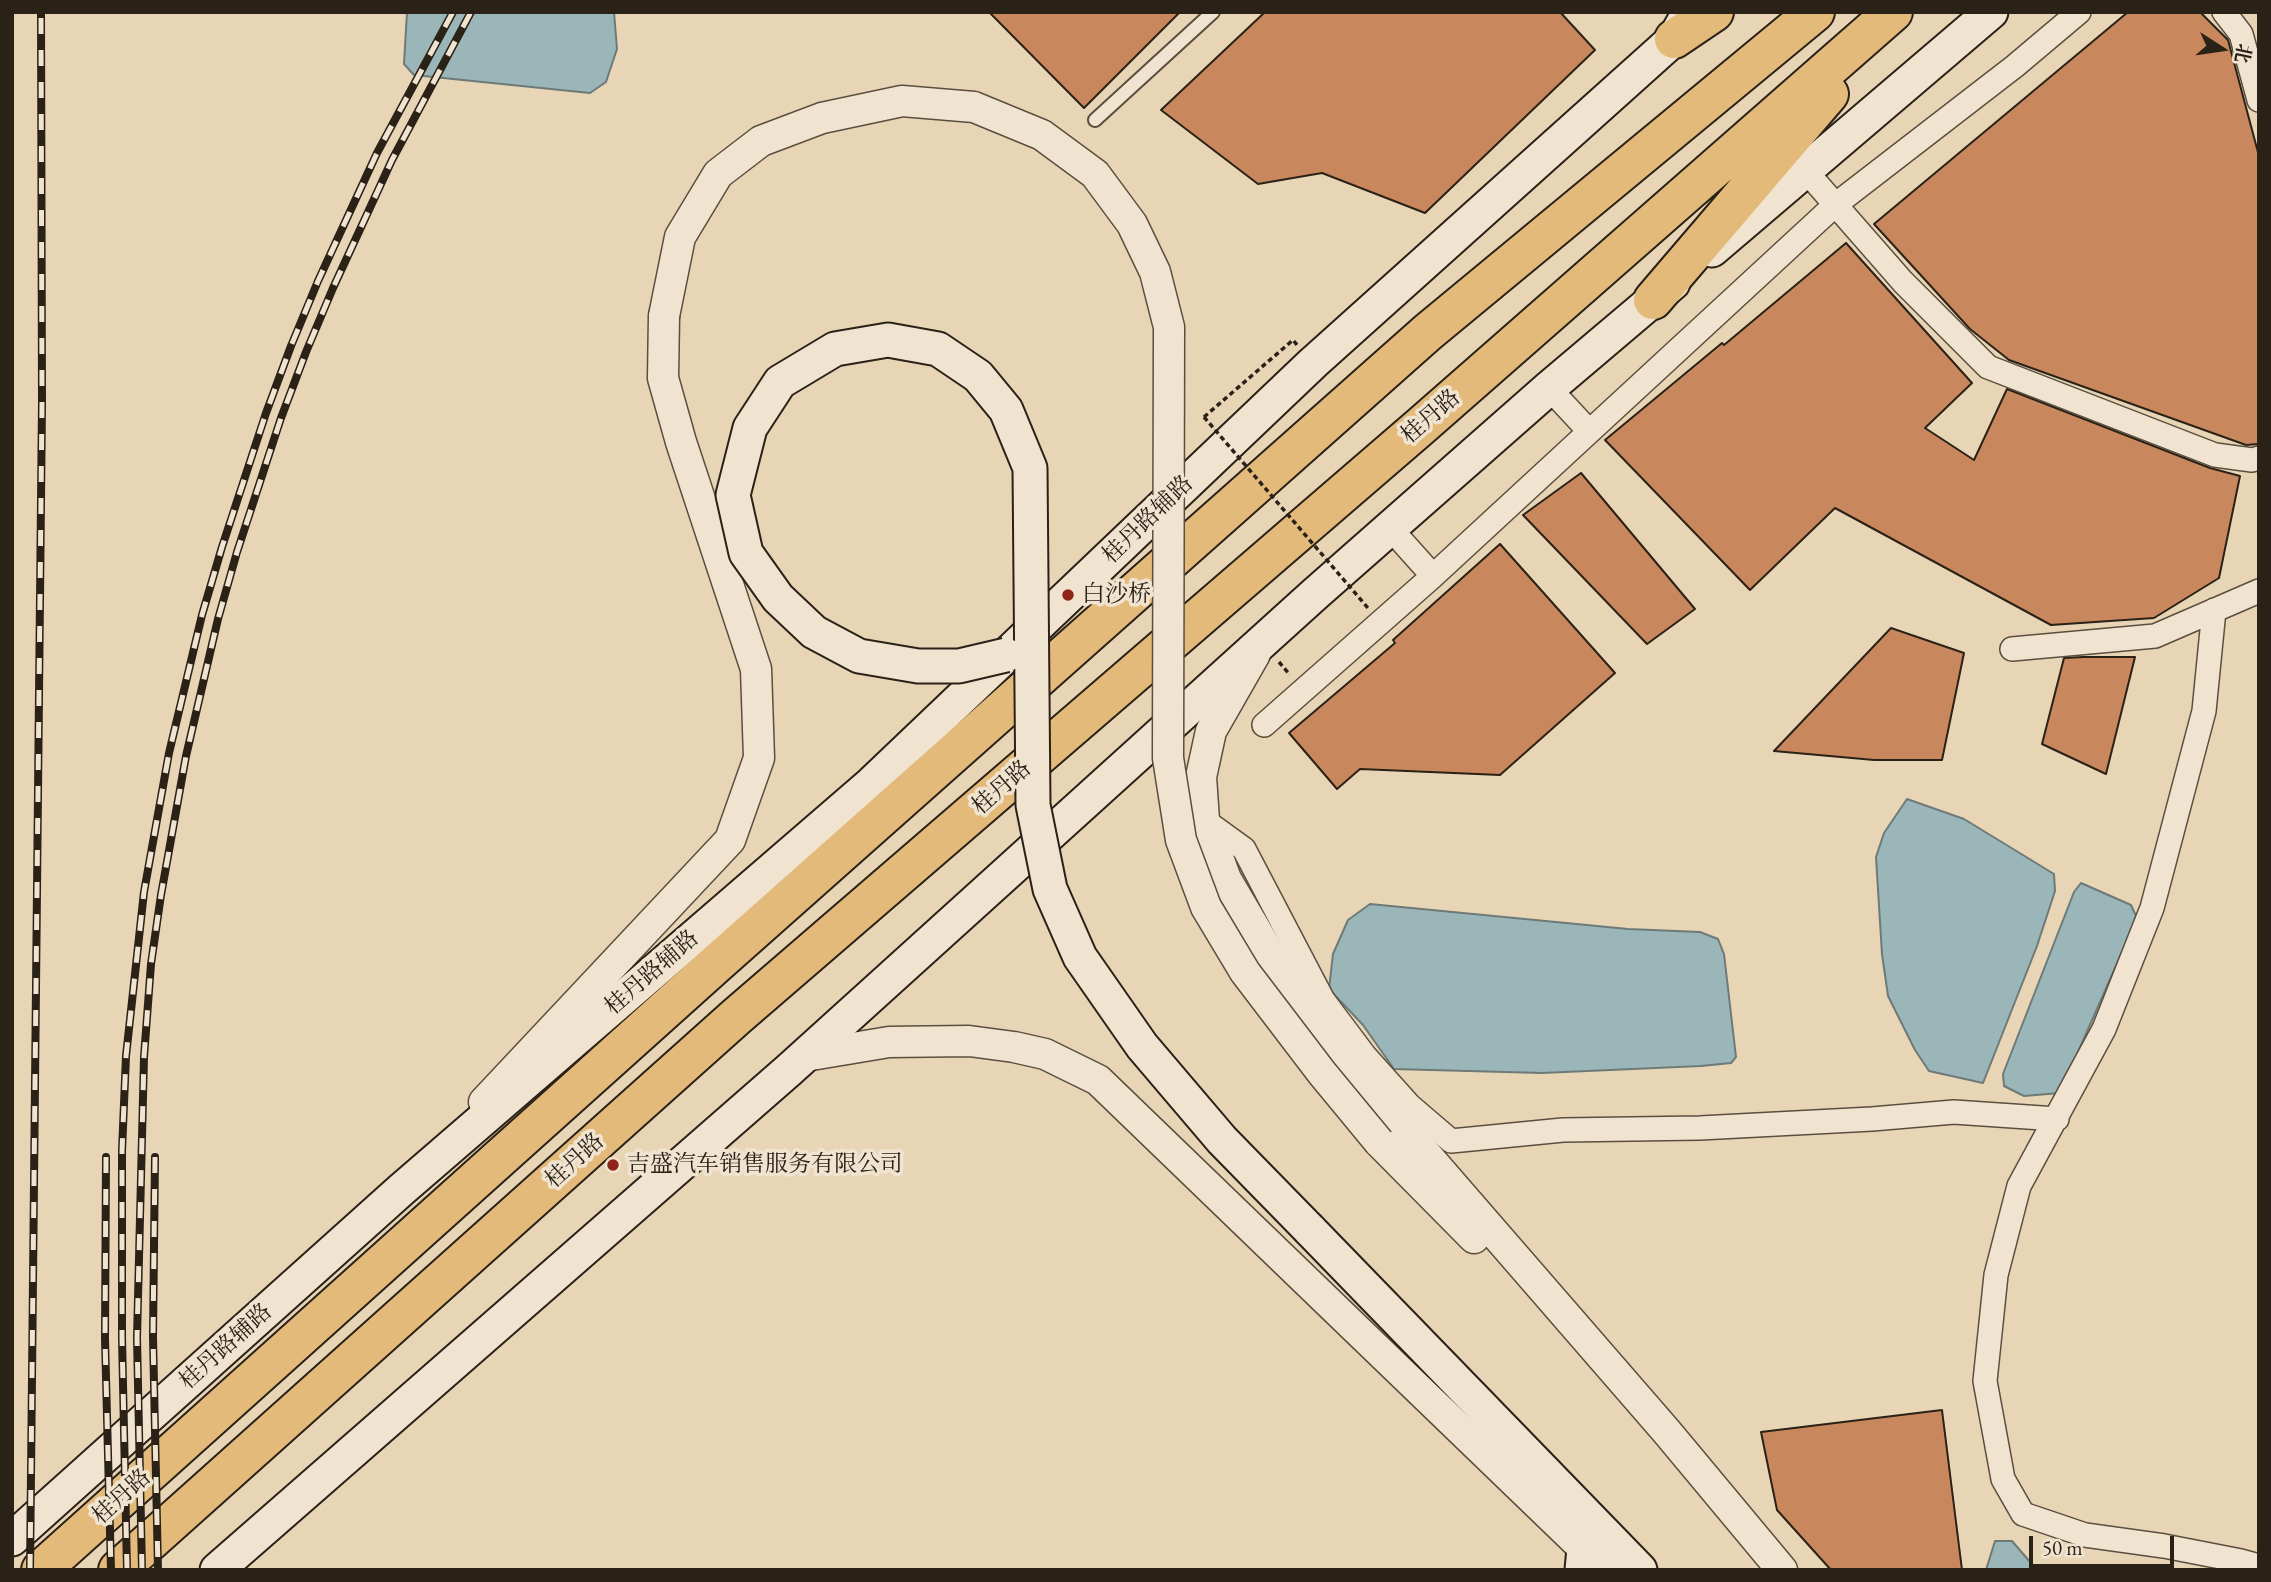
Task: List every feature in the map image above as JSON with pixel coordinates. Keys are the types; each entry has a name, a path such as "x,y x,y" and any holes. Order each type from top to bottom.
{"highway":[{"path":"1681,26 1714,12"},
{"name":"桂丹路","path":"41,1570 716,964 1428,332 1815,12"},
{"name":"桂丹路","path":"118,1570 737,1016 1432,417 1892,12"},
{"path":"1653,300 1900,12"}],"main road":[{"name":"桂丹路辅路","path":"12,1539 401,1190 871,784 1280,394 1681,26 1707,12"},
{"path":"217,1570 805,1056 1315,594 1549,388 1991,12"},
{"path":"1006,655 959,667 918,666 859,656 814,632 778,598 746,553 733,495 750,428 780,382 835,349 888,340 938,349 978,376 1006,410 1030,468 1033,805 1050,889 1080,957 1142,1046 1222,1140 1640,1570"}],"street":[{"path":"1264,725 1433,576 1835,205 2079,12"},
{"path":"2224,12 2241,34 2259,100"},
{"path":"401,1190 730,840 759,758 756,669 685,455 663,378 664,316 680,237 718,174 761,141 822,118 902,101 974,107 1042,135 1095,174 1132,224 1154,272 1169,327 1168,758 1181,840 1206,907 1245,972 1379,1142 1667,1432"},
{"path":"1805,170 1903,282 1988,367 2216,455 2252,460 2259,458"},
{"path":"1549,388 1589,430"},
{"path":"1390,528 1433,576"},
{"path":"2012,649 2155,636 2259,591"},
{"path":"2214,610 2204,711 2152,908 2104,1029 2019,1186 1996,1275 1985,1381 2003,1479 2023,1514 2085,1535 2164,1546 2259,1566"},
{"path":"1262,642 1211,731 1201,777 1204,820 1226,879 1287,983 1372,1093 1667,1432 1782,1570"},
{"path":"1204,820 1244,849 1323,1000 1366,1056 1409,1105 1451,1141 1563,1129 1700,1128 1954,1112 2057,1119"},
{"path":"805,1056 889,1042 969,1041 1014,1046 1045,1054 1098,1080 1591,1562"}],"lane":[{"path":"1095,120 1213,12"}],"path":[{"path":"1293,340 1204,417 1368,608"}],"water":[{"path":"407,12 614,12 617,49 606,82 590,93 414,75 404,64"},
{"path":"1907,799 1964,819 2054,874 2055,891 2037,946 1983,1083 1929,1071 1915,1050 1888,996 1882,954 1876,857 1884,833"},
{"path":"2081,883 2131,905 2137,918 2060,1093 2024,1096 2004,1086 2003,1074 2074,892"},
{"path":"1370,904 1628,929 1700,932 1718,939 1724,954 1736,1057 1731,1063 1701,1066 1542,1073 1394,1069 1363,1025 1329,989 1333,954 1348,920"},
{"path":"1995,1541 2012,1541 2037,1570 1986,1570"}],"building":[{"path":"989,12 1180,12 1084,108"},
{"path":"1265,12 1560,12 1595,50 1425,213 1322,173 1258,184 1161,110"},
{"path":"2128,12 2200,12 2228,40 2259,156 2259,444 2246,445 2009,360 1970,329 1874,224"},
{"path":"1846,243 1972,383 1925,428 1974,460 2007,389 2210,468 2240,476 2219,578 2154,618 2051,625 1835,508 1750,590 1605,440"},
{"path":"1581,473 1695,609 1647,644 1523,515"},
{"path":"1500,544 1615,673 1500,775 1360,769 1337,789 1289,733 1395,643 1393,640"},
{"path":"1891,628 1964,653 1942,760 1874,760 1774,751"},
{"path":"2135,657 2106,774 2042,744 2064,658"},
{"path":"1942,1410 1962,1570 1831,1570 1777,1510 1761,1432"}],"railway":[{"path":"30,1570 42,403 41,12"},
{"path":"127,1570 122,1337 122,1151 126,1056 144,892 169,753 202,615 222,547 291,346 377,153 453,12"},
{"path":"142,1570 137,1338 144,1057 151,964 186,756 218,619 237,552 281,418 306,352 392,160 471,12"},
{"path":"106,1157 105,1339 111,1570"},
{"path":"155,1157 153,1337 158,1570"}],"place":[{"name":"白沙桥","path":"1068,595"},
{"name":"吉盛汽车销售服务有限公司","path":"613,1165"}]}
